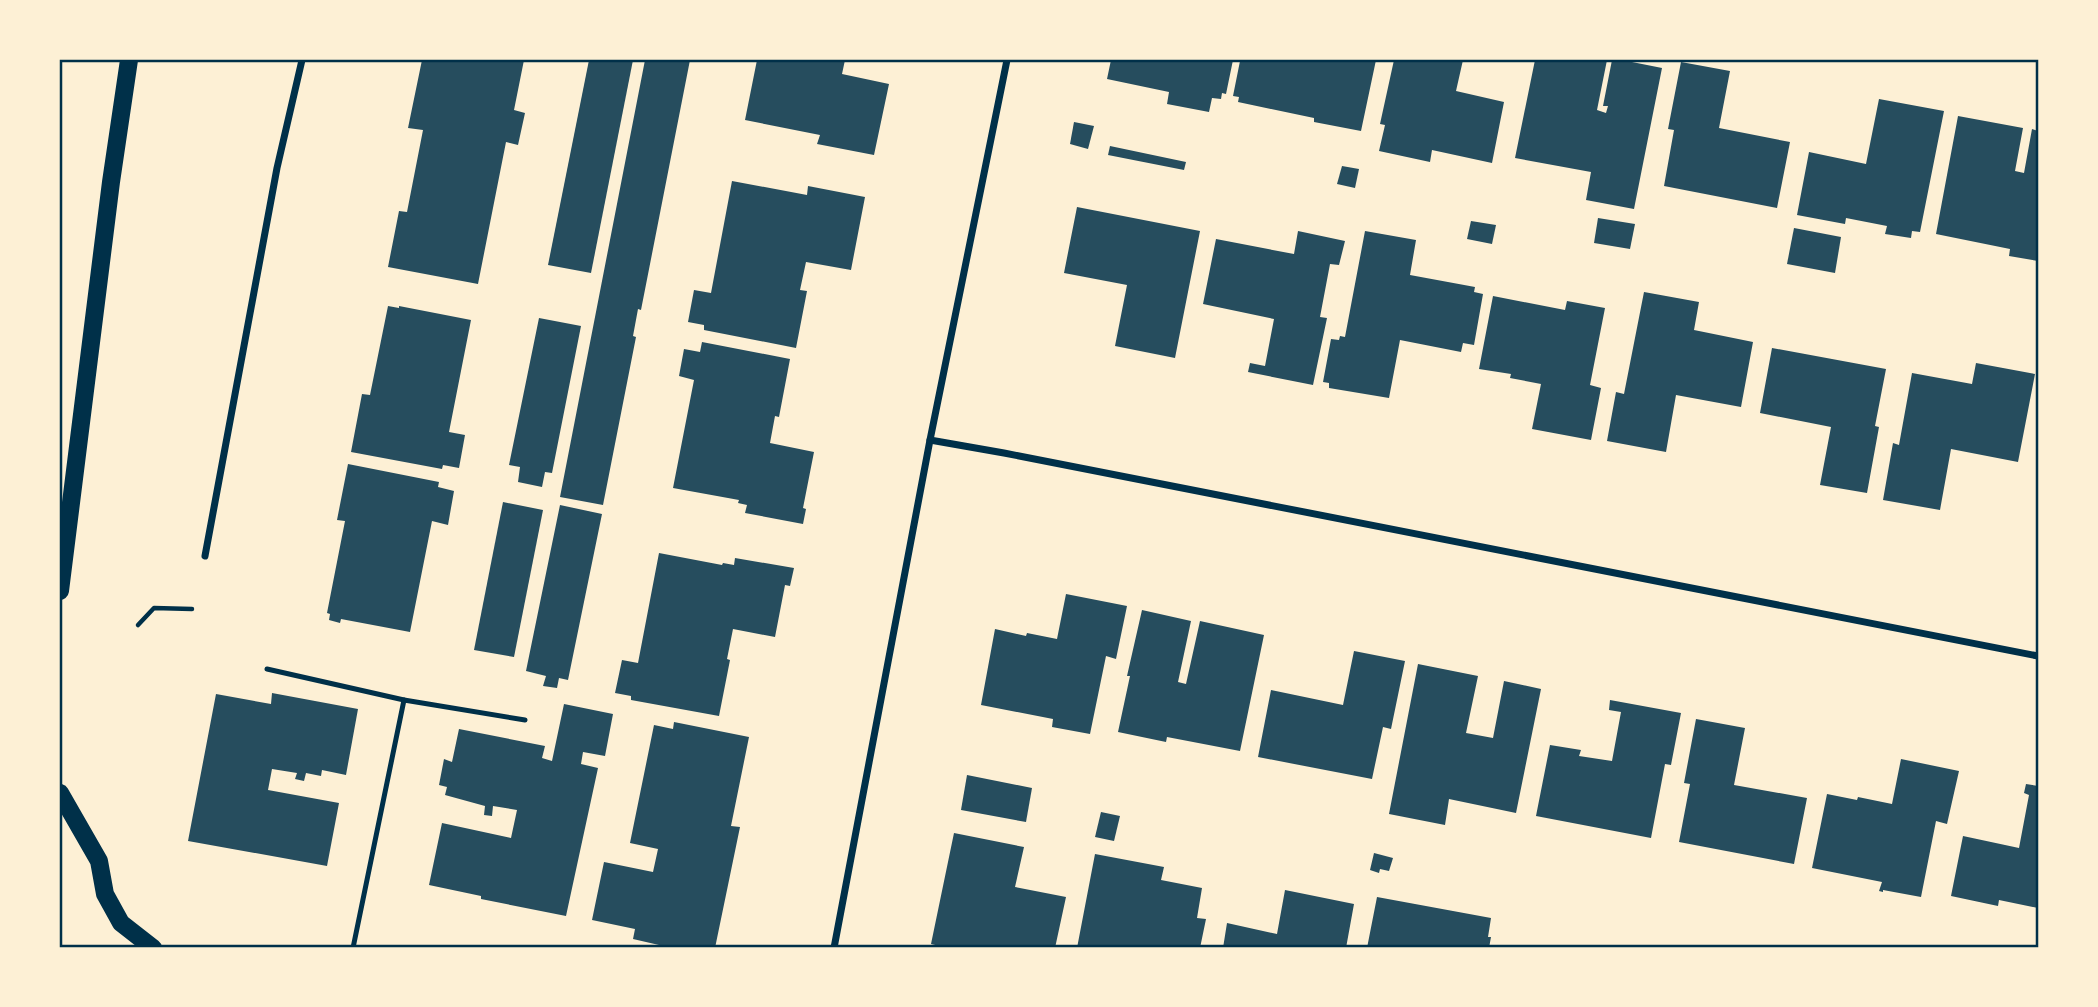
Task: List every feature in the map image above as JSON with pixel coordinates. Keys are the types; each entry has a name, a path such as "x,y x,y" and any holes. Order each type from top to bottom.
{"main road":[{"path":"60,591 111,182 129,60"},
{"path":"60,793 99,861 105,894 121,923 153,947"}],"street":[{"path":"205,556 277,168 302,60"},
{"path":"834,947 930,440 1007,60"},
{"path":"930,440 2039,656"}],"lane":[{"path":"267,669 404,700 524,720"},
{"path":"353,947 404,700"}],"path":[{"path":"138,625 154,608 192,609"}],"building":[{"path":"422,60 524,60 514,110 525,113 518,145 506,142 478,284 388,267 399,211 407,212 423,130 408,128"},
{"path":"589,60 633,60 591,273 548,265"},
{"path":"645,60 690,60 641,310 638,309 633,336 636,337 603,505 560,497"},
{"path":"757,60 845,60 842,74 889,84 874,155 817,144 820,135 745,120"},
{"path":"1111,60 1233,60 1226,94 1222,93 1221,99 1212,98 1209,112 1167,104 1169,92 1107,79"},
{"path":"1376,60 1361,131 1238,102 1239,97 1233,96 1240,61"},
{"path":"1394,60 1463,60 1456,91 1504,102 1492,163 1432,150 1430,162 1379,151 1385,125 1380,124"},
{"path":"1535,60 1607,60 1597,110 1606,113 1608,106 1603,106 1612,60 1662,68 1634,209 1586,200 1591,172 1515,158"},
{"path":"1681,62 1730,71 1719,128 1790,142 1777,208 1664,186 1674,130 1668,129"},
{"path":"1879,99 1944,111 1920,232 1912,231 1911,238 1885,234 1887,226 1846,218 1845,224 1797,215 1809,152 1866,164"},
{"path":"1958,116 2023,128 2015,171 2024,173 2032,129 2038,131 2038,261 2009,256 2010,249 1936,234"},
{"path":"1074,122 1094,126 1088,149 1070,144"},
{"path":"1110,146 1186,162 1184,170 1108,155"},
{"path":"1342,166 1359,169 1355,188 1337,184"},
{"path":"732,181 807,195 808,186 865,197 851,270 806,262 800,290 807,291 796,348 704,330 704,325 688,322 694,290 711,293"},
{"path":"1077,207 1200,231 1175,358 1115,346 1127,285 1064,273"},
{"path":"1598,218 1635,224 1630,249 1594,243"},
{"path":"1471,221 1496,225 1492,244 1467,239"},
{"path":"1794,228 1841,237 1835,273 1787,264"},
{"path":"1298,231 1345,241 1339,265 1330,264 1320,317 1327,318 1313,385 1248,372 1250,363 1265,366 1274,319 1203,304 1216,239 1294,254"},
{"path":"1365,231 1416,240 1410,275 1475,287 1474,292 1483,294 1474,345 1463,343 1461,352 1400,340 1389,398 1329,388 1329,383 1323,382 1331,339 1339,340 1340,336 1345,337"},
{"path":"1644,292 1699,302 1694,330 1753,342 1741,407 1676,395 1666,452 1607,441 1616,392 1624,394"},
{"path":"1493,296 1565,310 1567,301 1605,308 1590,385 1601,388 1591,440 1532,429 1541,384 1510,378 1511,374 1479,369"},
{"path":"388,306 471,320 449,432 465,435 459,468 443,465 442,469 351,452 362,394 370,395"},
{"path":"539,318 581,326 552,473 545,472 542,487 518,482 520,467 509,465"},
{"path":"702,342 790,359 779,417 775,416 770,443 814,452 803,508 806,509 803,524 745,513 747,505 738,503 739,500 673,488 694,380 679,376 684,349 700,352"},
{"path":"1772,348 1886,369 1875,426 1879,427 1867,493 1820,485 1831,427 1760,413"},
{"path":"1976,363 2035,374 2018,462 1951,449 1940,510 1883,500 1893,443 1899,445 1912,373 1972,384"},
{"path":"348,464 439,482 438,487 454,491 448,525 432,521 410,632 341,619 340,623 329,620 330,614 327,613 345,521 337,520"},
{"path":"503,502 543,510 514,657 474,650"},
{"path":"560,505 602,514 568,680 559,678 557,688 543,686 546,676 526,671"},
{"path":"659,553 722,565 734,565 735,558 794,568 790,586 785,585 775,637 733,629 719,716 631,700 631,696 615,693 622,660 638,663"},
{"path":"1066,594 1127,606 1116,659 1106,656 1090,734 1052,727 1053,719 981,705 995,629 1057,639"},
{"path":"1142,610 1191,621 1178,682 1186,684 1200,621 1264,635 1240,751 1167,737 1166,742 1118,732"},
{"path":"1354,651 1405,661 1391,729 1383,727 1372,779 1258,757 1271,690 1343,705"},
{"path":"1418,664 1478,676 1466,733 1493,738 1504,681 1541,689 1516,813 1449,799 1445,825 1389,814"},
{"path":"272,693 358,709 346,775 322,770 321,776 306,773 304,781 295,779 297,773 272,769 268,790 339,803 327,866 188,841 216,694 271,704"},
{"path":"1610,700 1681,713 1671,765 1665,764 1651,838 1536,816 1550,745 1581,750 1579,756 1612,761 1621,712 1609,710"},
{"path":"564,704 613,714 605,756 583,752 581,764 598,768 566,916 481,899 481,896 429,885 442,823 511,838 517,810 493,806 492,816 484,815 485,806 445,795 447,787 439,785 444,759 452,762 459,729 545,746 542,758 552,761"},
{"path":"1696,719 1745,728 1734,785 1807,798 1794,864 1679,842 1690,784 1684,783"},
{"path":"674,722 749,737 731,826 740,827 715,948 659,948 659,945 633,939 635,929 592,920 604,862 653,872 658,849 630,843 654,725 673,729"},
{"path":"1901,759 1959,771 1947,824 1936,821 1921,897 1879,891 1882,882 1812,868 1827,794 1892,804"},
{"path":"967,775 1032,788 1026,822 961,810"},
{"path":"2026,784 2038,786 2038,908 1999,900 1998,906 1951,896 1963,836 2019,848 2029,795 2024,793"},
{"path":"1101,812 1120,816 1114,841 1095,837"},
{"path":"954,833 1024,847 1015,887 1066,897 1055,948 948,948 931,944"},
{"path":"1374,853 1393,858 1389,871 1380,869 1379,873 1370,870"},
{"path":"1095,854 1164,867 1161,880 1202,888 1197,918 1206,919 1200,948 1077,948"},
{"path":"1285,890 1354,904 1346,948 1223,948 1227,923 1277,934"},
{"path":"1377,897 1491,918 1489,948 1367,948"}]}
